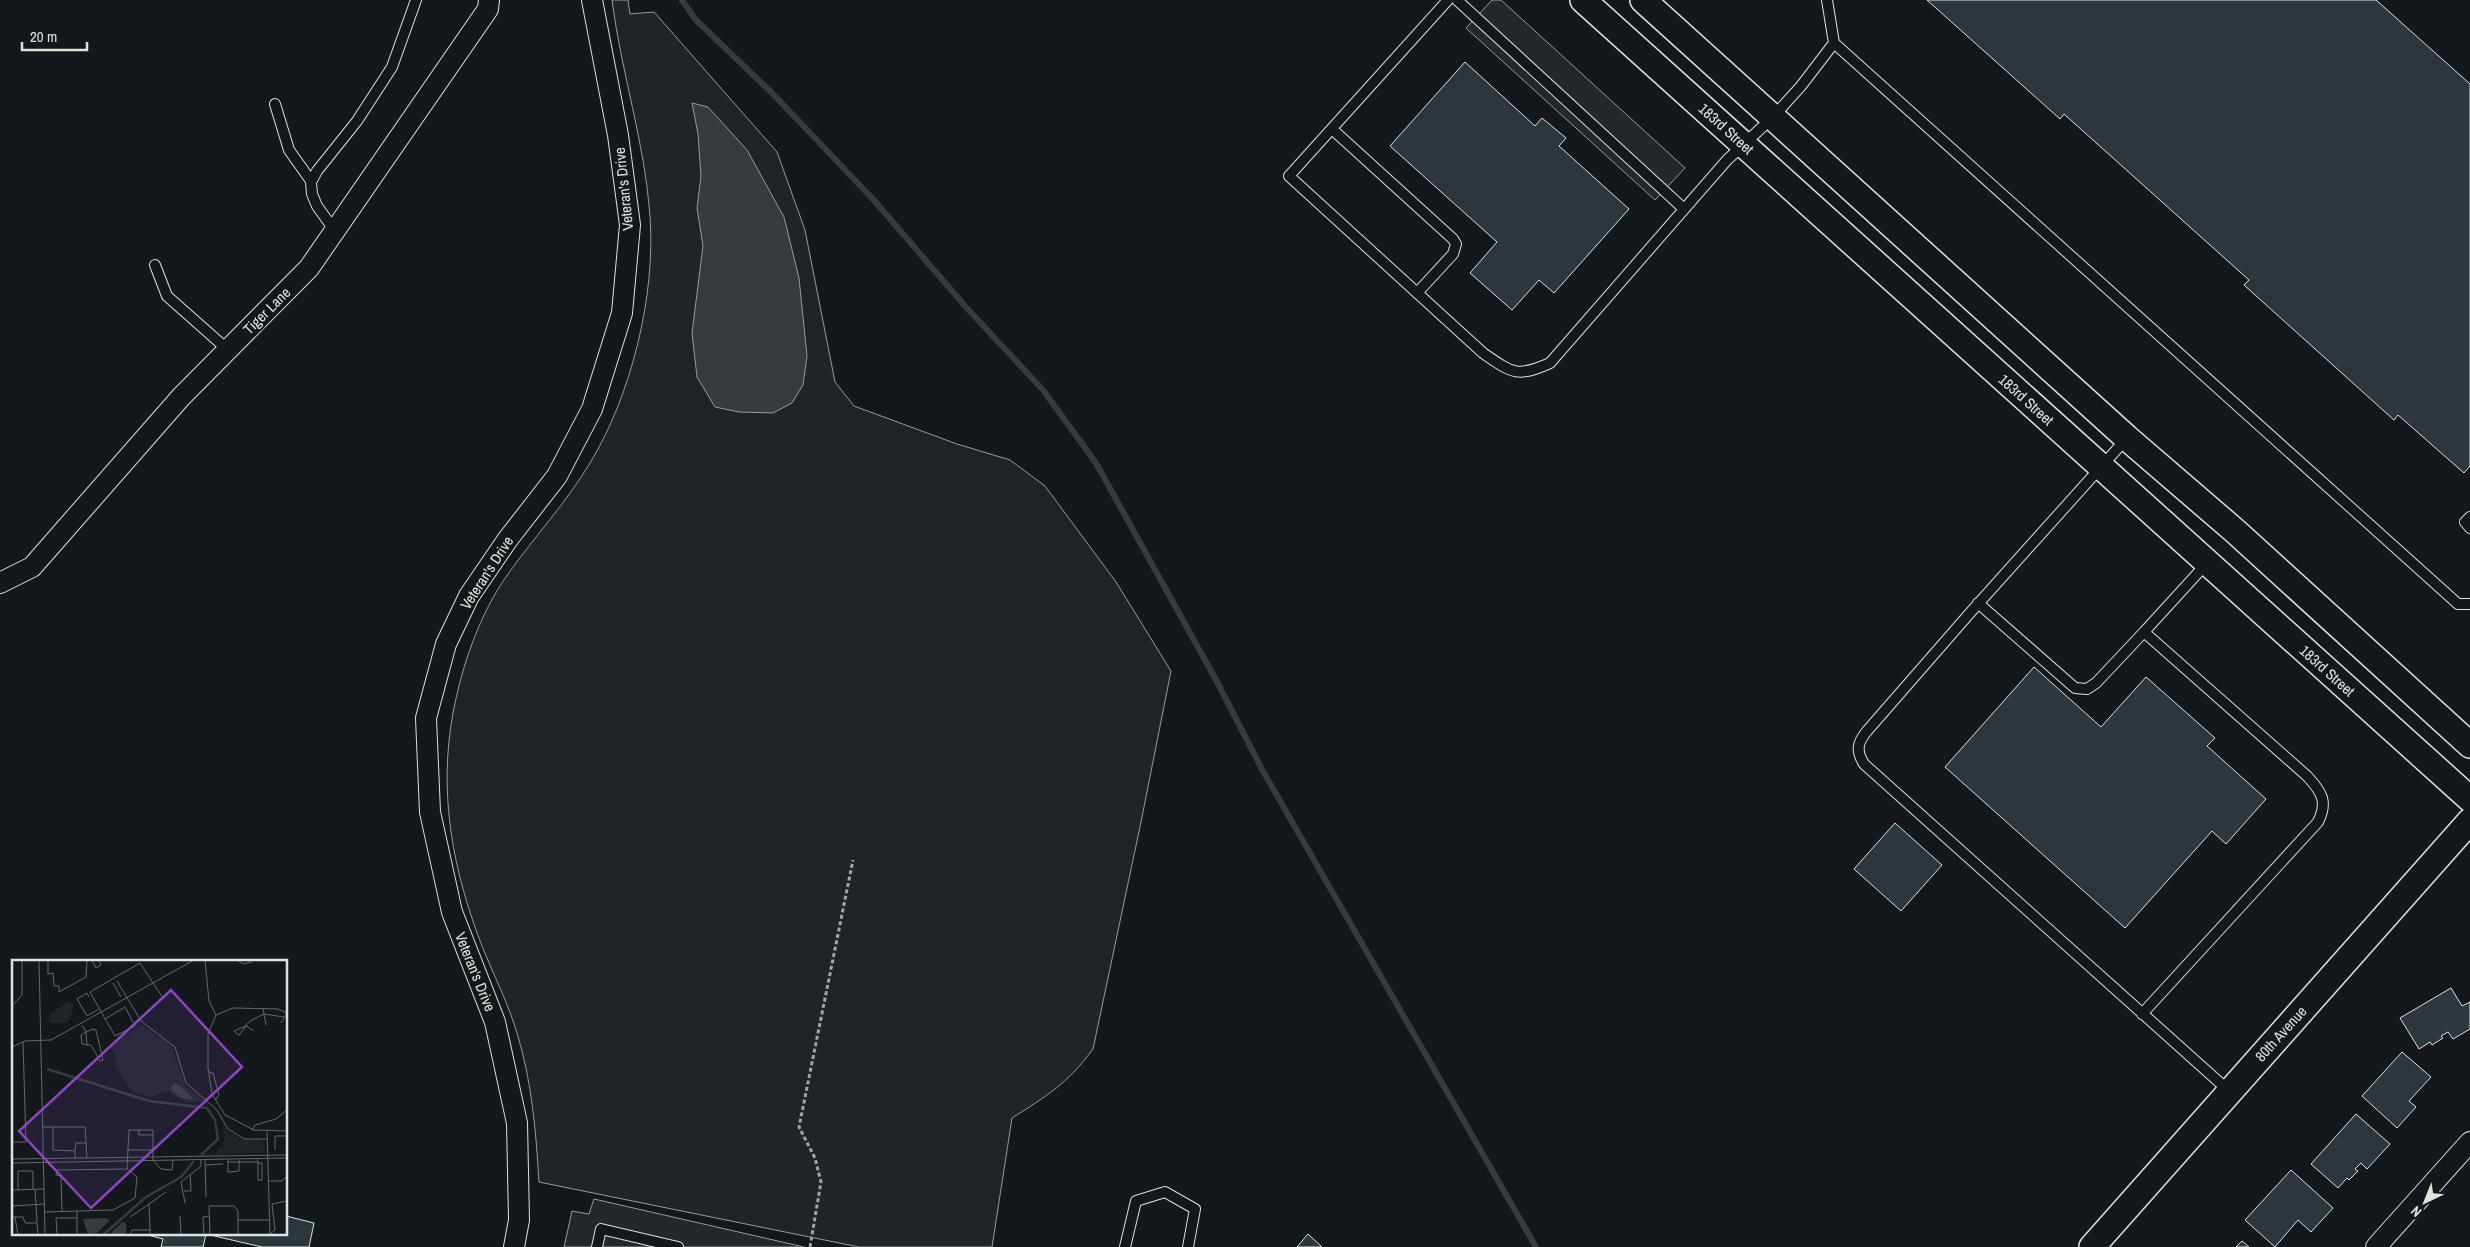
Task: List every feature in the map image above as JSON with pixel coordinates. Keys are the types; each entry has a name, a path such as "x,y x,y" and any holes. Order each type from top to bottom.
{"street":[{"name":"Tiger Lane","path":"0,584 32,567 180,397 310,268 488,9 489,0"},
{"name":"Veteran's Drive","path":"514,1247 519,1220 517,1123 495,1022 452,912 430,812 426,718 446,644 469,596 508,539 557,476 592,409 622,313 630,225 618,135 592,0"},
{"name":"183rd Street","path":"1584,0 2470,799"},
{"path":"1643,0 2127,438 2235,531 2470,745"},
{"name":"80th Avenue","path":"2092,1247 2470,821"},
{"path":"2376,1247 2470,1142"}],"lane":[{"path":"311,181 317,170 357,121 392,68 416,0"},
{"path":"1448,0 1290,176 1483,353 1508,371 1528,373 1550,363 1684,209 1744,145 1773,118 1834,43"},
{"path":"1457,0 1684,209"},
{"path":"1827,0 1834,43 2458,604 2470,604"},
{"path":"275,104 289,150 311,181 312,194 317,206 335,231"},
{"path":"1332,129 1453,239 1456,244 1453,254 1417,292"},
{"path":"154,265 167,296 228,350"},
{"path":"2127,438 1978,603 1860,739 1859,756 1864,764 2230,1092"},
{"path":"2470,517 2465,522 2470,528"},
{"path":"1978,603 2076,688 2087,690 2096,683 2144,632 2207,562"},
{"path":"2142,1014 2318,822 2324,810 2323,799 2316,786 2307,776 2144,632"},
{"path":"1125,1247 1136,1200 1165,1192 1195,1209 1188,1247"},
{"path":"596,1247 601,1229 678,1247"}],"path":[{"path":"810,1247 821,1182 816,1158 799,1127 853,860"}],"shaded area":[{"path":"612,0 628,0 630,14 654,12 777,152 805,230 835,382 854,406 957,444 1010,460 1045,486 1116,582 1171,671 1093,1049 1066,1080 1036,1103 1012,1118 992,1247 859,1247 539,1182 533,1107 522,1051 509,1011 482,946 463,889 451,832 447,773 453,713 461,677 481,622 508,574 571,492 590,463 618,407 638,344 649,278 650,216 643,162"},
{"path":"1492,0 1501,0 1685,168 1655,200 1466,28"},
{"path":"692,103 708,107 747,150 784,217 799,278 807,356 803,385 792,403 773,413 739,412 715,407 697,377 692,333 703,246 697,208 701,176 698,134"},
{"path":"594,1199 804,1247 564,1247 572,1211 589,1214"}],"building":[{"path":"1927,0 2376,0 2470,84 2470,466 2464,473 2398,415 2394,420 2244,285 2249,280 2064,114 2060,119"},
{"path":"1465,62 1535,126 1542,118 1566,138 1559,146 1629,209 1554,293 1539,280 1512,310 1470,273 1497,242 1390,146"},
{"path":"2034,667 2101,727 2146,677 2215,738 2207,746 2266,799 2226,844 2212,831 2125,928 1945,767"},
{"path":"1895,823 1942,865 1901,911 1854,869"},
{"path":"2451,988 2462,1006 2470,1002 2470,1029 2453,1039 2448,1032 2441,1036 2443,1038 2432,1045 2430,1042 2419,1049 2400,1018"},
{"path":"2402,1052 2431,1077 2409,1101 2416,1107 2397,1128 2362,1096"},
{"path":"2356,1114 2390,1144 2367,1169 2361,1163 2355,1169 2358,1171 2349,1180 2347,1178 2338,1188 2311,1164"},
{"path":"2291,1170 2333,1208 2311,1232 2298,1220 2275,1247 2245,1220"},
{"path":"288,1216 314,1223 309,1247 262,1247 206,1234 288,1234"},
{"path":"144,1234 206,1234 203,1247 161,1247 163,1239"},
{"path":"1308,1234 1322,1247 1297,1247"},
{"path":"2242,1241 2249,1247 2236,1247"}],"waterway":[{"path":"682,0 695,19 772,93 872,198 965,306 1043,390 1096,463 1215,678 1263,771 1536,1247"}]}
